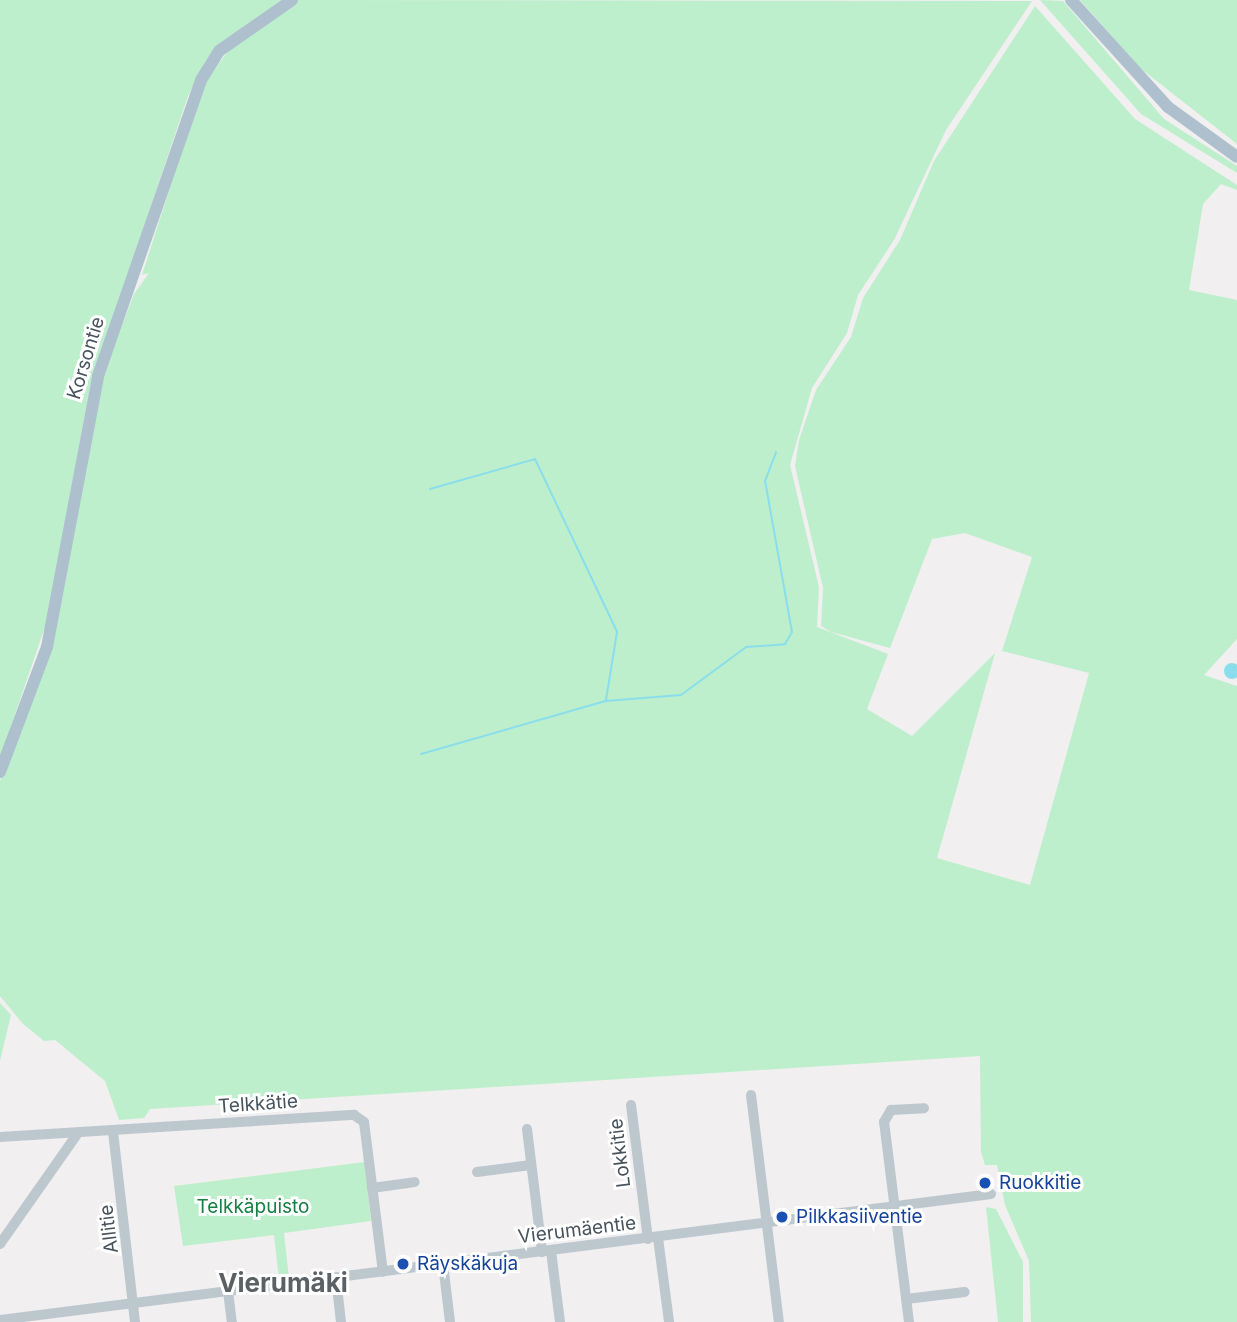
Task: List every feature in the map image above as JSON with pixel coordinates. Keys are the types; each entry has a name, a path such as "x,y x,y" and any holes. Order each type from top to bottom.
{"main road":[{"name":"Korsontie","path":"0,772 47,647 98,376 201,80 219,51 292,0"},
{"path":"1071,0 1168,107 1237,157"}],"street":[{"path":"751,1095 779,1322"},
{"name":"Lokkitie","path":"631,1105 669,1322"},
{"path":"909,1322 893,1208 885,1116 891,1110 924,1108"},
{"name":"Telkkätie","path":"0,1137 354,1115 364,1122 383,1272"},
{"path":"527,1129 531,1166 560,1322"},
{"name":"Allitie","path":"113,1132 136,1303 135,1322"},
{"path":"0,1244 78,1133"},
{"path":"477,1172 531,1166"},
{"path":"372,1188 415,1182"},
{"name":"Vierumäentie","path":"0,1320 42,1318 136,1303 991,1194"},
{"path":"443,1264 450,1322"},
{"path":"335,1278 341,1322"},
{"path":"228,1291 232,1322"},
{"path":"906,1299 965,1292"}],"green space":[{"path":"0,0 287,0 205,62 188,96 90,387 46,624 0,758"},
{"path":"298,0 1032,1 946,130 894,240 858,295 847,333 812,388 790,465 819,587 817,627 888,654 867,709 912,736 995,653 937,858 1030,885 1089,673 1002,651 1032,557 965,533 932,539 890,648 831,632 821,626 823,588 795,466 799,440 816,390 851,337 863,298 900,240 934,161 1035,6 1135,119 1237,185 1237,190 1221,184 1203,204 1189,290 1237,300 1237,639 1204,675 1237,686 1237,1322 1031,1322 1029,1261 1005,1205 997,1165 985,1165 981,1152 980,1056 150,1109 144,1118 119,1120 105,1081 55,1040 44,1041 23,1024 0,996 0,781 38,682 103,376 134,294 149,273 142,275 203,84 236,41"},
{"path":"1040,0 1063,1 1164,119 1237,166 1237,173 1141,114"},
{"path":"1080,0 1237,0 1237,144 1140,68"},
{"path":"0,1003 11,1015 0,1061"},
{"name":"Telkkäpuisto","path":"365,1162 371,1221 284,1233 289,1278 279,1280 274,1235 183,1246 174,1186"},
{"path":"986,1207 996,1209 1023,1262 1023,1322 998,1322"}],"water":[{"path":"1232,663 1238,665 1238,677 1232,679 1226,677 1224,671 1226,665"}],"waterway":[{"path":"421,754 606,701 681,695 746,647 785,644 792,632 765,481 776,452"},
{"path":"430,489 535,459 617,632 606,700"}],"place":[{"name":"Ruokkitie","path":"985,1183"},
{"name":"Pilkkasiiventie","path":"782,1217"},
{"name":"Räyskäkuja","path":"403,1264"}],"district":[{"name":"Vierumäki","path":"283,1283"}]}
